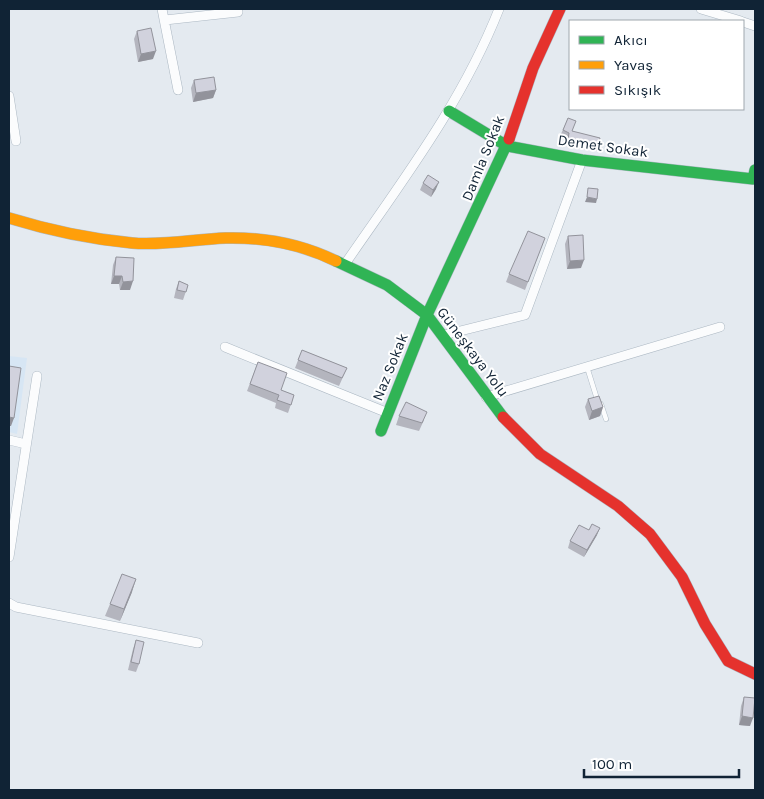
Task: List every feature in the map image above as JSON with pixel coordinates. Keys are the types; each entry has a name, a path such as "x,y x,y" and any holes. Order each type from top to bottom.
{"street":[{"path":"162,9 178,90"},
{"path":"345,264 449,111 475,64 499,9"},
{"name":"Damla Sokak","path":"427,315 507,146 533,68 560,9"},
{"path":"701,9 739,20"},
{"path":"165,20 238,12"},
{"path":"9,96 16,140"},
{"name":"Demet Sokak","path":"449,111 507,146 582,160 753,179 755,170"},
{"path":"444,335 525,315 582,160"},
{"name":"Güneşkaya Yolu","path":"9,218 45,229 132,243 178,243 225,238 271,239 314,250 387,285 427,315 444,335 486,397 518,434 540,454 618,506 650,534 682,577 705,624 728,661 755,674"},
{"name":"Naz Sokak","path":"381,431 427,315"},
{"path":"486,397 720,327"},
{"path":"225,347 388,413"},
{"path":"9,557 37,376"},
{"path":"9,440 26,444"},
{"path":"9,603 16,607 198,643"}],"lane":[{"path":"588,367 597,399 600,399 606,419"},
{"path":"591,401 597,399"}],"shaded area":[{"path":"9,356 27,358 17,434 9,432"}],"building":[{"path":"151,28 156,51 141,54 137,31"},
{"path":"214,77 216,90 196,93 194,80"},
{"path":"568,118 576,121 572,131 600,138 598,147 568,140 569,133 563,130"},
{"path":"428,175 439,182 433,190 423,183"},
{"path":"588,188 598,189 597,199 587,197"},
{"path":"528,231 545,238 528,282 509,274"},
{"path":"583,235 584,260 570,261 568,236"},
{"path":"116,257 134,258 133,281 123,282 122,276 114,276"},
{"path":"179,281 188,285 186,292 177,290"},
{"path":"302,350 347,368 342,378 298,360"},
{"path":"258,362 287,373 281,390 294,395 291,405 277,400 279,395 250,384"},
{"path":"9,366 21,368 14,418 9,417"},
{"path":"599,396 603,407 592,411 588,399"},
{"path":"406,402 427,412 422,423 399,416"},
{"path":"592,524 600,528 587,550 570,541 579,525 589,530"},
{"path":"122,574 136,579 124,609 110,604"},
{"path":"136,640 144,642 139,664 131,662"},
{"path":"744,697 755,698 753,718 742,716"}],"traffic: fast":[{"path":"449,111 507,146 582,160 753,179 755,170"},
{"path":"381,431 427,315 509,139"},
{"path":"336,261 387,285 427,315 503,417"}],"traffic: slow":[{"path":"9,218 69,234 132,243 167,243 226,238 269,240 310,250 336,261"}],"traffic: jam":[{"path":"509,139 533,68 560,9"},
{"path":"503,417 540,454 618,506 650,534 682,577 705,624 728,661 755,674"}]}
